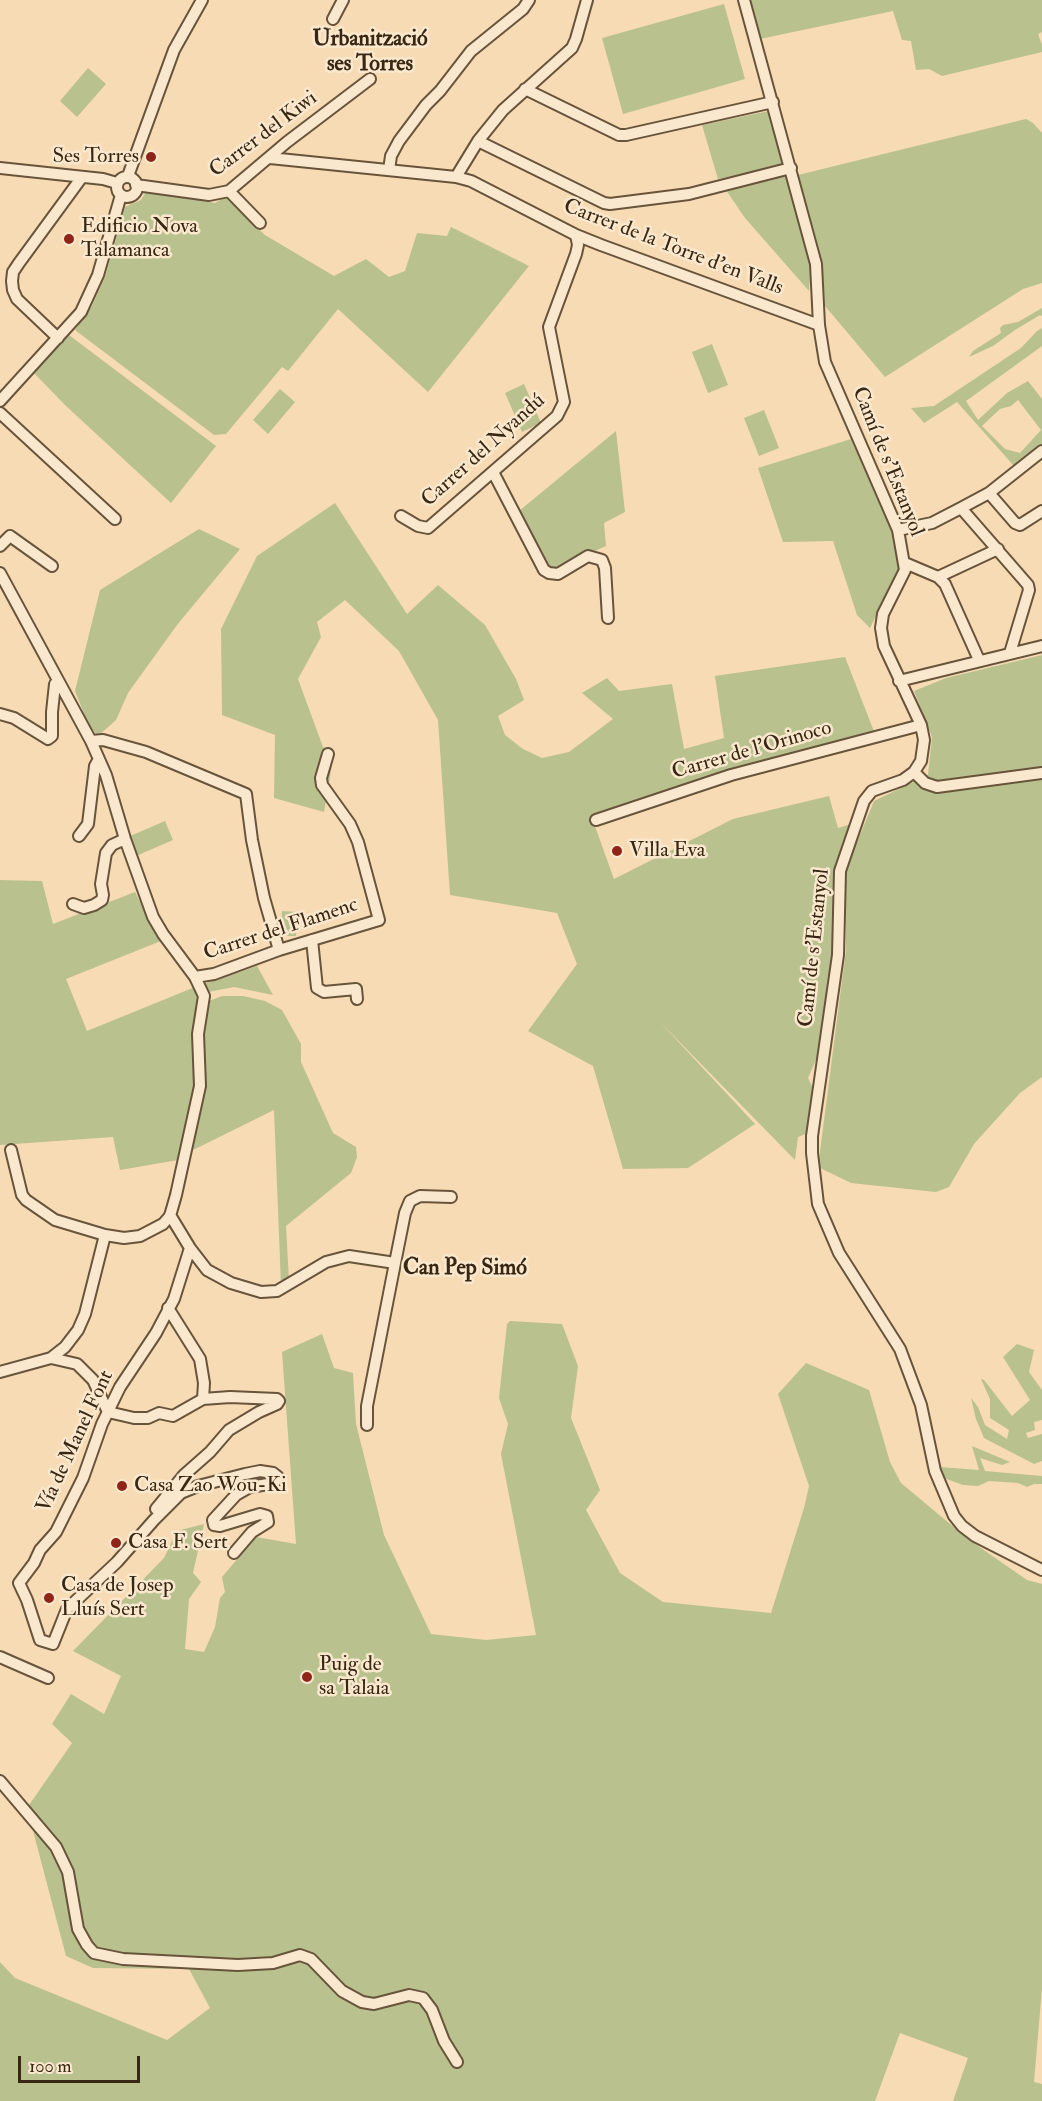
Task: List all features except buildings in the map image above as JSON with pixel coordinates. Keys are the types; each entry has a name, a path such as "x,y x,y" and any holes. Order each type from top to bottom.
{"street":[{"path":"132,181 121,178 117,183 117,190 121,195 131,196 136,191 132,181 174,50 202,0"},
{"path":"333,19 343,0"},
{"path":"389,170 391,156 399,141 426,105 471,51 523,9 529,0"},
{"path":"456,177 478,141 503,110 572,48 586,0"},
{"name":"Camí de s'Estanyol","path":"744,0 816,264 819,325 825,362 897,530 905,563 903,576 882,614 881,621 884,646 921,725 924,747 921,761 914,772 903,780 878,788 867,796 860,809 853,837 840,870 838,955 812,1136 817,1197 825,1224 839,1253 900,1349 921,1406 935,1472 954,1516 975,1536 1042,1570"},
{"name":"Carrer del Kiwi","path":"132,181 203,195 229,191 287,142 370,79"},
{"path":"525,89 619,135 773,102"},
{"path":"478,141 610,204 689,194 791,168"},
{"name":"Carrer de la Torre d'en Valls","path":"270,158 456,177 471,181 576,235 819,325"},
{"path":"0,168 104,179 117,183"},
{"path":"58,338 17,299 13,290 13,272 82,177"},
{"path":"229,191 260,223"},
{"path":"2,394 81,312 90,295 121,195"},
{"name":"Carrer del Nyandú","path":"401,516 418,526 428,528 557,416 564,402 549,327 576,254 578,245 576,235"},
{"path":"0,413 115,519"},
{"path":"897,530 932,523 989,493 1042,451"},
{"path":"493,472 544,570 558,574 588,556 602,560 605,568 608,618"},
{"path":"989,493 1015,523 1020,525 1024,525 1042,511"},
{"path":"961,508 1028,585 1029,590 1010,653"},
{"path":"0,546 7,538 14,538 52,566"},
{"path":"938,577 998,549"},
{"path":"905,563 938,577 945,584 979,660"},
{"path":"0,573 92,741 153,917 195,977 204,996 198,1035 200,1086 170,1215 163,1224 140,1236 124,1238 105,1235 55,1220 22,1195 11,1150"},
{"path":"899,681 1042,646"},
{"path":"0,714 14,718 48,738 52,736 55,684 58,682"},
{"name":"Carrer de l'Orinoco","path":"596,820 731,775 921,725"},
{"path":"92,741 103,740 146,752 246,794 252,840 264,898 279,950"},
{"name":"Carrer del Flamenc","path":"195,977 214,974 279,950 379,920 358,842 350,824 322,785 321,778 328,754"},
{"path":"79,836 88,824 95,766 99,759"},
{"path":"914,772 925,783 937,787 1042,773"},
{"path":"73,904 84,908 94,906 102,900 101,884 106,852 112,845 125,839"},
{"path":"312,940 317,988 324,992 356,989 357,999"},
{"path":"367,1425 367,1406 405,1213 410,1201 420,1196 451,1197"},
{"path":"170,1215 190,1248 207,1270 231,1283 261,1292 277,1292 326,1262 349,1256 394,1263"},
{"path":"0,1372 51,1358 65,1347 78,1330 85,1314 105,1235"},
{"name":"Vía de Manel Font","path":"148,1526 117,1562 67,1609 53,1644 40,1640 19,1583 34,1563 40,1550 56,1532 83,1478 120,1387 156,1333 174,1299 190,1248"},
{"path":"168,1308 200,1359 204,1383 203,1399"},
{"path":"51,1358 77,1364 93,1380 108,1412 134,1418 148,1418 159,1413 173,1416 203,1399 267,1398 279,1401 229,1430 210,1452 184,1475 147,1521 148,1526"},
{"path":"148,1526 181,1493 198,1486 245,1474 273,1473 278,1477 274,1483 250,1488 236,1495 213,1520 214,1525 220,1526 260,1514 267,1516 268,1522 252,1532 234,1553"},
{"path":"0,1657 48,1678"},
{"path":"0,1781 56,1847 68,1872 78,1929 94,1953 123,1959 237,1965 273,1964 300,1955 311,1959 342,1991 362,2002 374,2004 409,1995 423,1998 432,2010 444,2042 457,2062"}],"green space":[{"path":"749,0 1042,0 1042,32 1038,34 1042,52 942,76 929,69 916,70 911,41 902,40 893,11 760,39"},
{"path":"724,4 745,79 623,114 602,38"},
{"path":"88,68 106,84 77,117 60,101"},
{"path":"769,111 784,160 781,166 718,179 702,125"},
{"path":"1026,119 1042,133 1042,283 1023,289 885,377 825,306 822,263 798,175"},
{"path":"788,175 811,262 809,291 745,218 726,190"},
{"path":"147,190 215,203 225,197 265,235 334,276 366,259 389,277 405,271 417,233 447,236 451,227 529,266 428,392 338,309 288,371 282,367 226,434 214,435 75,330 91,308 105,277 125,207 141,200"},
{"path":"1042,308 1042,316 1040,315 1015,330 993,346 969,357 973,351 1001,333 1000,328 1003,325 1018,322"},
{"path":"1042,328 1042,346 966,401 978,420 1007,393 1028,381 1042,399 1042,445 1014,466 957,402 924,423 911,408 934,406 1021,348","holes":["1018,400 1041,430 1020,453 1005,449 982,426 1000,409 1011,406"]},
{"path":"69,335 216,446 171,503 65,405 34,373"},
{"path":"712,344 728,385 708,393 692,352"},
{"path":"524,384 541,423 522,432 505,393"},
{"path":"280,389 295,402 268,434 253,420"},
{"path":"764,410 779,448 759,456 744,418"},
{"path":"616,431 625,512 604,523 606,546 551,570 547,567 519,511"},
{"path":"851,439 894,537 899,569 870,628 857,615 833,541 783,542 758,468"},
{"path":"335,503 407,614 438,585 485,625 516,679 524,700 498,716 505,735 523,749 542,758 569,752 613,719 582,693 607,678 619,691 672,684 684,749 724,738 715,676 845,657 875,734 725,771 592,818 614,879 733,819 829,796 838,828 851,824 834,873 834,948 819,1053 808,1078 814,1090 808,1133 798,1137 795,1160 659,1021 755,1124 688,1168 623,1169 593,1066 528,1031 577,964 557,913 450,895 438,720 399,651 345,600 317,622 321,637 298,679 323,747 334,753 324,812 274,798 275,735 222,715 221,629 257,556"},
{"path":"199,529 240,549 177,625 128,693 116,720 98,736 89,726 75,691 100,590"},
{"path":"1042,655 1042,1077 1020,1093 974,1144 949,1187 936,1192 851,1183 818,1167 846,950 846,869 874,801 928,775 932,737 914,691 946,678"},
{"path":"165,821 173,840 136,856 128,837"},
{"path":"0,880 42,881 53,924 135,892 161,941 66,979 87,1031 195,987 200,1000 194,1097 178,1160 120,1170 113,1137 0,1145"},
{"path":"282,911 297,912 296,936 281,936"},
{"path":"257,966 273,995 234,987 208,992 204,984"},
{"path":"222,996 243,996 265,1001 282,1010 301,1044 301,1062 333,1133 356,1147 357,1157 351,1173 286,1226 289,1280 281,1285 274,1110 189,1152 202,1104 205,1083 202,1040 209,1001"},
{"path":"510,1321 562,1324 578,1366 571,1418 600,1490 586,1510 620,1573 663,1602 771,1613 809,1486 778,1394 806,1363 869,1390 890,1462 901,1483 968,1539 1027,1580 1042,1584 1042,1988 1034,2082 1042,2084 1042,2101 953,2101 968,2058 900,2033 875,2101 0,2101 0,1962 15,1978 167,2040 210,2008 189,1969 93,1968 66,1956 27,1808 72,1743 52,1724 71,1694 104,1714 121,1676 73,1651 164,1558 177,1531 204,1524 193,1573 201,1582 189,1599 185,1649 204,1652 215,1627 220,1598 225,1592 222,1577 256,1537 296,1544 282,1352 322,1334 334,1368 353,1373 356,1424 384,1535 431,1634 486,1640 536,1635 501,1454 508,1424 499,1398 507,1324"},
{"path":"1017,1344 1034,1350 1029,1372 1042,1390 1042,1420 1034,1422 1035,1430 1026,1433 1028,1438 1042,1434 1042,1461 1034,1464 984,1438 971,1398 978,1407 985,1425 1007,1439 1009,1430 990,1418 990,1399 981,1379 1012,1416 1030,1400 1003,1357"},
{"path":"972,1446 1010,1462 1002,1465 980,1458 985,1471 1042,1476 1042,1484 1027,1487 1018,1483 989,1481 978,1486 963,1485 944,1478 940,1467 979,1470"}],"place":[{"name":"Ses Torres","path":"151,157"},
{"name":"Edificio Nova Talamanca","path":"69,239"},
{"name":"Villa Eva","path":"617,851"},
{"name":"Casa Zao Wou-Ki","path":"122,1486"},
{"name":"Casa F. Sert","path":"116,1543"},
{"name":"Casa de Josep Lluís Sert","path":"49,1598"},
{"name":"Puig de sa Talaia","path":"307,1677"}],"district":[{"name":"Urbanització ses Torres","path":"370,52"},
{"name":"Can Pep Simó","path":"465,1269"}]}
